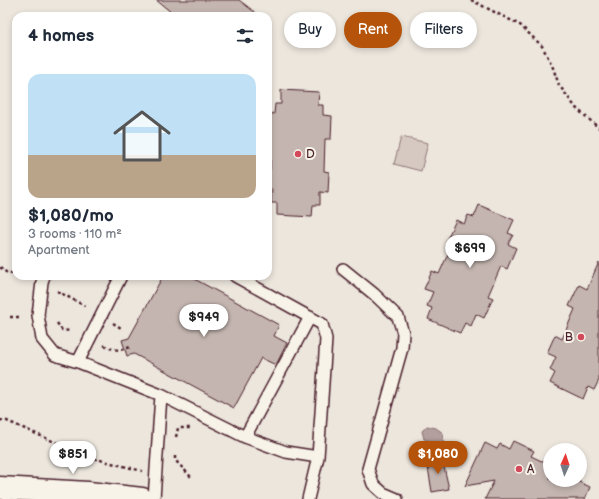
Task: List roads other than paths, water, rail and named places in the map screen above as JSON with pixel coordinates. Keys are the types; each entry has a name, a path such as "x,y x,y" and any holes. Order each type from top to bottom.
{"street":[{"path":"0,488 88,493 142,499"}],"lane":[{"path":"343,269 374,294 398,317 404,333 402,348 368,469 373,484 384,493 397,499"},
{"path":"43,280 38,315 42,339 55,355 78,362 161,395 245,437 286,452 318,457"},
{"path":"78,362 119,280"},
{"path":"241,280 322,324 326,339 318,457 308,499"},
{"path":"245,437 310,317"},
{"path":"154,499 161,395"}],"place":[{"name":"D","path":"298,154"},
{"name":"B","path":"581,337"},
{"name":"A","path":"519,469"}]}
